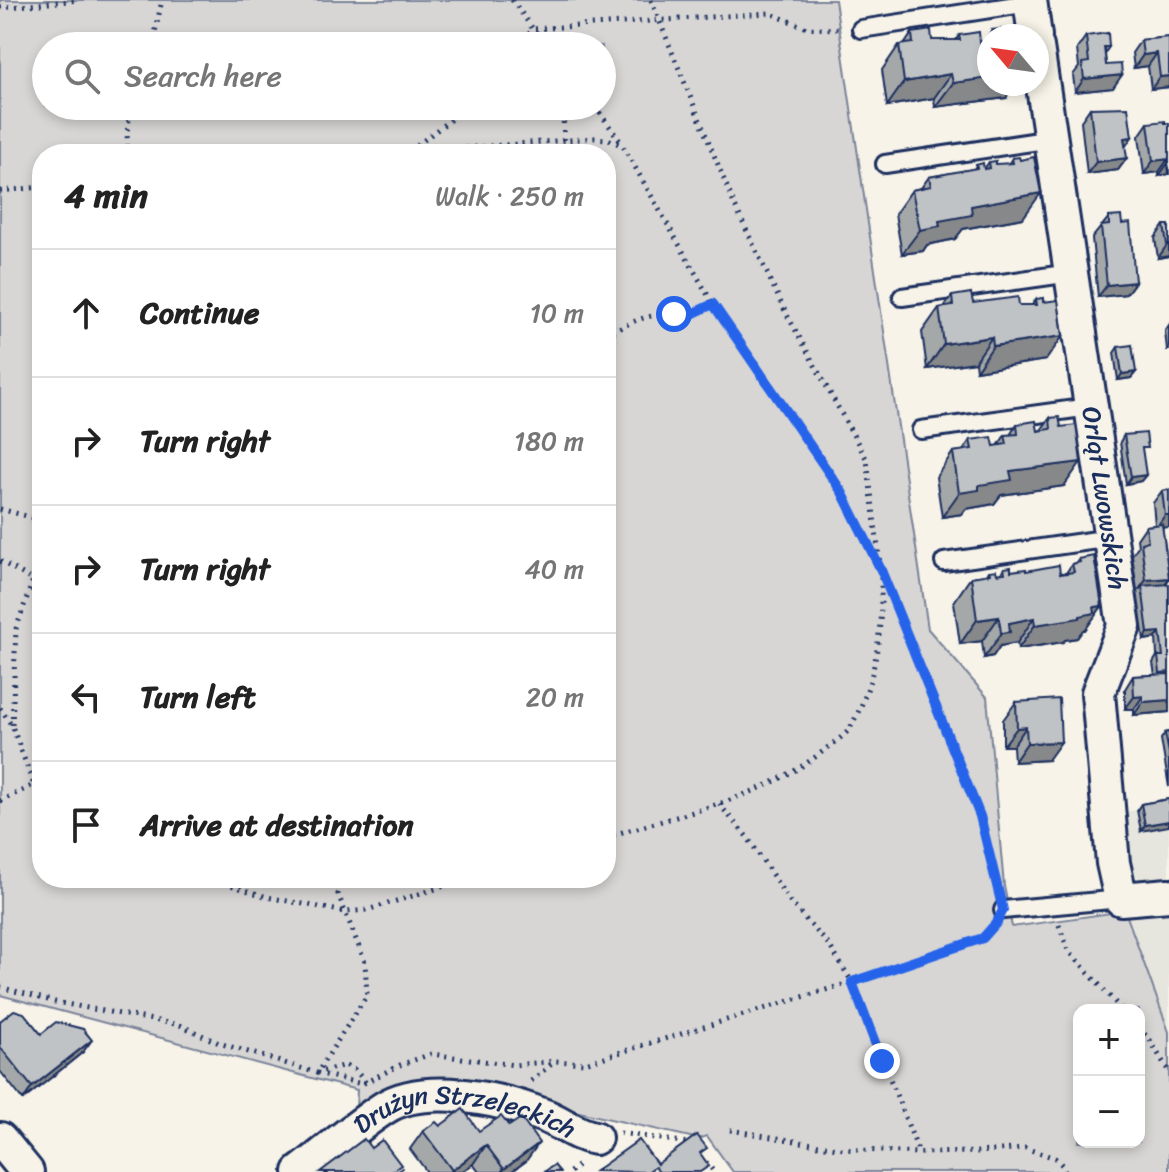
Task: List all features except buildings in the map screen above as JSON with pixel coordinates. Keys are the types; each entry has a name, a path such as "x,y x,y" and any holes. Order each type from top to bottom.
{"street":[{"path":"1030,1 1033,24"},
{"name":"Orląt Lwowskich","path":"1045,96 1124,626 1098,693 1113,863 1121,899"},
{"path":"1121,899 1169,895"},
{"name":"Drużyn Strzeleckich","path":"300,1172 386,1107 426,1094 443,1093 491,1101 546,1116 581,1135 595,1138"},
{"path":"0,1139 27,1172"}],"lane":[{"path":"861,29 1030,1"},
{"path":"885,164 1052,139"},
{"path":"902,297 1071,273"},
{"path":"921,430 1090,407"},
{"path":"944,562 1111,538"},
{"path":"1003,910 1121,899"}],"path":[{"path":"0,8 78,0"},
{"path":"155,32 162,0"},
{"path":"512,0 536,32"},
{"path":"616,834 733,800 807,764 849,731 876,664 881,625 881,570 867,460 785,311 734,204 651,0"},
{"path":"531,32 533,29 769,13 807,28 861,29"},
{"path":"128,144 129,120"},
{"path":"419,144 450,120"},
{"path":"564,120 565,144"},
{"path":"0,987 55,1002 180,1025 219,1043 362,1084 431,1054 514,1065 555,1061 585,1063 852,982 983,938 997,922 1003,910 980,816 881,570 842,492 713,304 623,146 605,120"},
{"path":"509,144 608,139 623,146"},
{"path":"0,191 32,188"},
{"path":"616,331 648,316 694,313 713,304"},
{"path":"0,509 32,517"},
{"path":"0,561 32,579"},
{"path":"12,726 16,629 32,583"},
{"path":"0,708 12,726 32,780"},
{"path":"0,801 32,786"},
{"path":"719,804 748,838 790,902 829,945 852,982 919,1153"},
{"path":"240,888 267,897 345,912 367,910 438,888"},
{"path":"317,1073 367,995 365,962 338,894 340,888"},
{"path":"1051,905 1068,950 1117,1004"},
{"path":"1145,1035 1169,1072"},
{"path":"317,1073 345,1065 355,1070 365,1082"},
{"path":"730,1130 843,1149 919,1153 1025,1148 1055,1158 1065,1172"},
{"path":"570,1172 586,1159 595,1138 622,1132 691,1143 714,1172"},
{"path":"394,1160 403,1172"}],"shaded area":[{"path":"0,0 835,0 928,629 987,697 1004,886 1012,927 1125,911 1169,1032 1169,1172 733,1172 707,1136 699,1139 432,1079 382,1091 356,1110 357,1090 0,995"},
{"path":"1169,805 1169,880 1146,882 1124,868 1118,813"},
{"path":"1169,905 1169,1032 1125,911"}],"route":[{"path":"674,314 694,313 713,304 842,492 881,570 980,816 1003,910 997,922 983,938 852,982 882,1061"}]}
